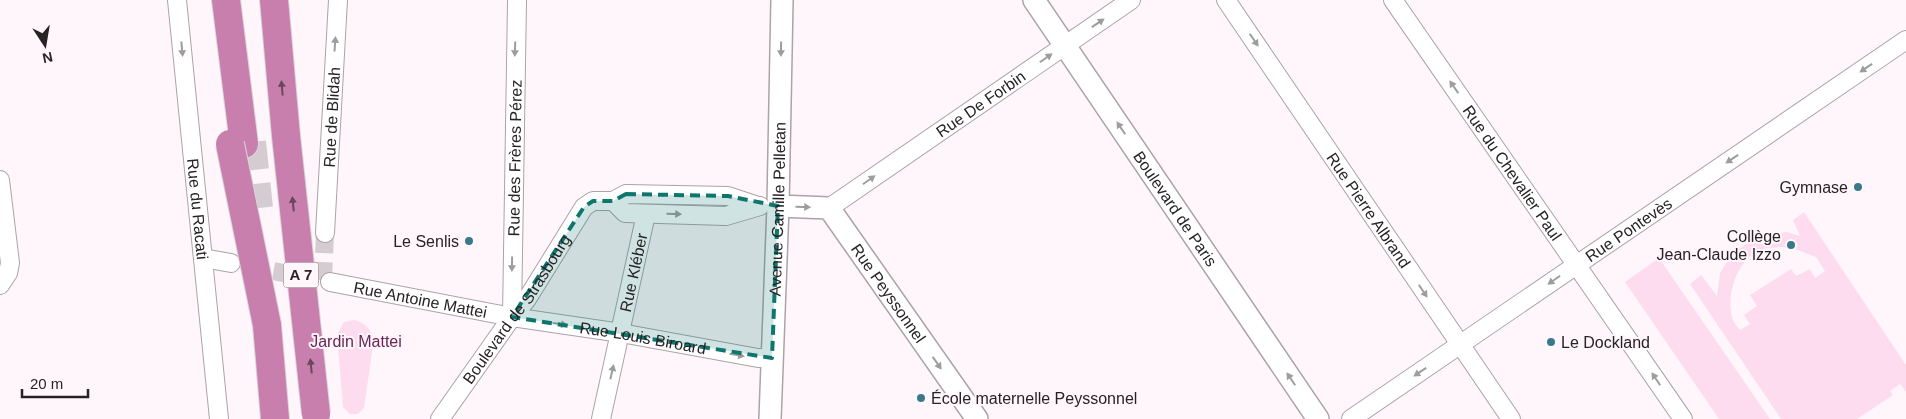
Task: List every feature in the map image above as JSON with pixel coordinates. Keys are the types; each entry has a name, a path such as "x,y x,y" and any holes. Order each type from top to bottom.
{"highway":[{"path":"215,0 242,144"},
{"path":"226,0 242,144 267,325"},
{"path":"238,0 242,144"},
{"name":"A 7","path":"274,0 286,136 316,417"},
{"name":"A 7","path":"259,208 275,419"}],"street":[{"name":"Rue du Racati","path":"177,0 219,419"},
{"name":"Rue de Blidah","path":"325,233 338,0"},
{"name":"Rue des Frères Pérez","path":"512,317 517,0"},
{"name":"Avenue Camille Pelletan","path":"770,419 772,358 768,206 782,0"},
{"name":"Boulevard de Paris","path":"1034,0 1318,419"},
{"name":"Rue De Forbin","path":"829,208 1131,0"},
{"name":"Rue Pierre Albrand","path":"1226,0 1511,419"},
{"name":"Rue du Chevalier Paul","path":"1393,0 1683,419"},
{"name":"Rue Pontevès","path":"1351,419 1906,40"},
{"path":"0,180 10,263 8,273 0,285"},
{"path":"768,206 726,216 646,214 625,213 613,201 626,194 728,196 768,206 829,208"},
{"name":"Boulevard de Strasbourg","path":"440,419 512,317 527,299 584,207 593,201 613,201"},
{"name":"Rue Peyssonnel","path":"829,208 977,419"},
{"name":"Rue Kléber","path":"601,419 646,214"},
{"path":"203,258 232,263"},
{"name":"Rue Antoine Mattei","path":"330,282 512,317"},
{"name":"Rue Louis Biroard","path":"512,317 621,333 758,358 772,358"}],"highlighted area":[{"path":"626,194 728,196 778,206 772,358 512,317 584,207 593,201 613,201"}],"green space":[{"path":"1804,212 1906,365 1906,392 1900,384 1890,391 1893,395 1857,419 1781,419 1690,284 1701,275 1717,296 1720,273 1731,255 1757,237 1787,232 1800,236 1793,220","holes":["1792,248 1816,257 1825,271 1815,278 1810,269 1796,276 1791,269 1750,295 1757,306 1744,315 1750,324 1740,330 1733,319 1731,297 1736,277 1741,267 1747,259 1764,249"]},
{"path":"1659,258 1770,419 1719,419 1625,282"},
{"name":"Jardin Mattei","path":"354,320 367,326 374,339 364,408 358,414 350,414 343,407 337,335 344,322"}],"tunnel":[{"path":"252,142 259,208"},
{"path":"323,280 325,233"},
{"path":"247,266 330,282"}],"place":[{"name":"Gymnase","path":"1858,187"},
{"name":"Le Senlis","path":"469,241"},
{"name":"Collège Jean-Claude Izzo","path":"1791,245"},
{"name":"Le Dockland","path":"1551,342"},
{"name":"École maternelle Peyssonnel","path":"921,398"}]}
